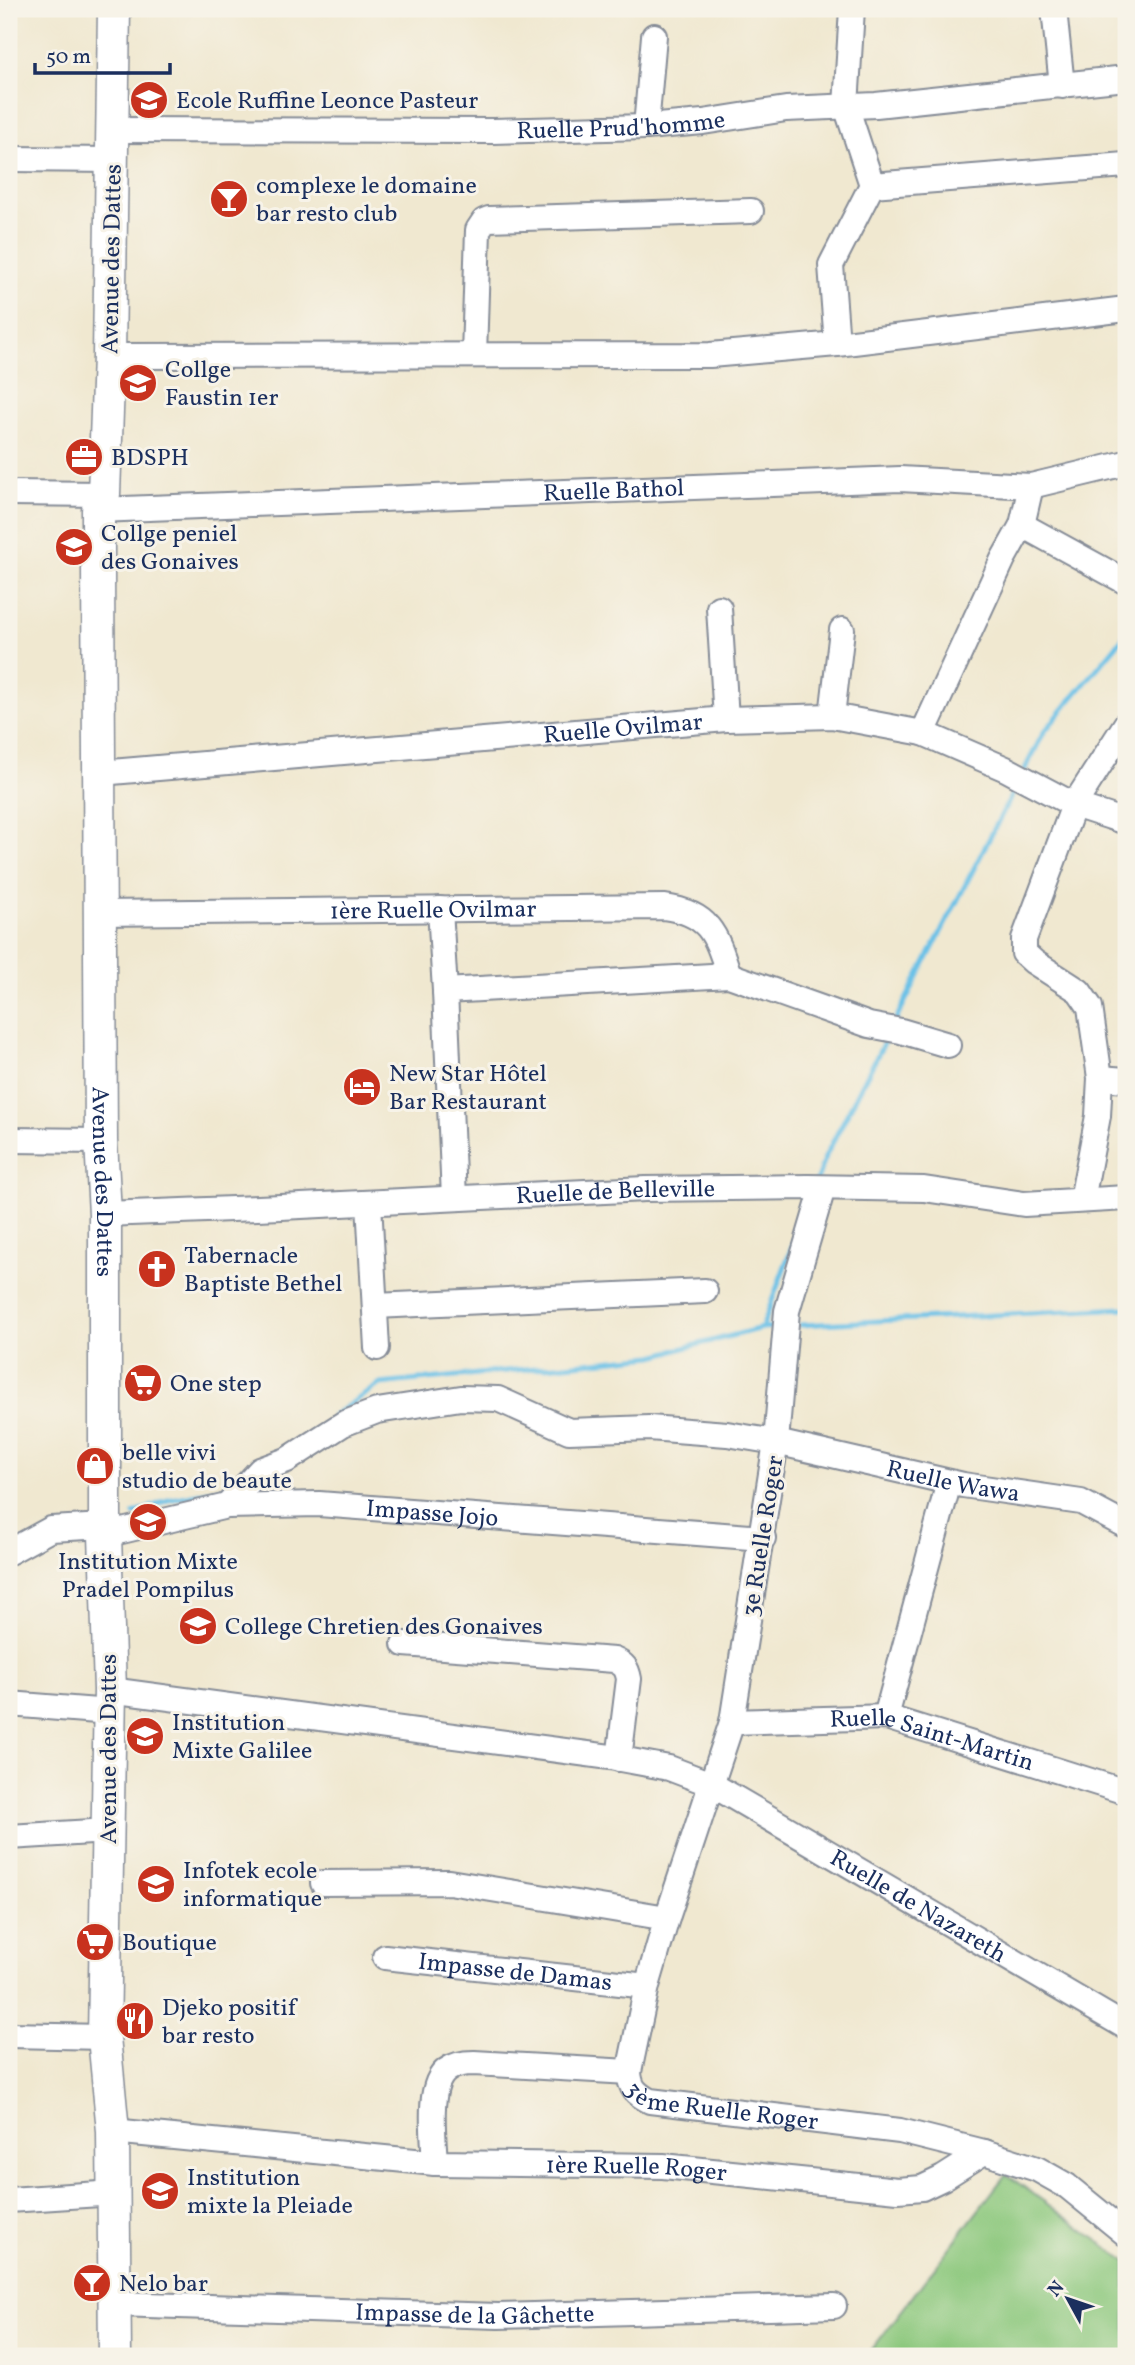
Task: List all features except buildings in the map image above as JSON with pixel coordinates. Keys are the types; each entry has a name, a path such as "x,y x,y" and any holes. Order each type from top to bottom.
{"main road":[{"name":"Avenue des Dattes","path":"114,9 109,356 101,502 99,913 101,1142 105,1214 105,1530 110,1701 104,2037 113,2131 115,2356"}],"street":[{"path":"837,344 831,265 872,185 846,106 852,9"},
{"path":"1054,9 1062,86"},
{"path":"646,127 654,36"},
{"name":"Ruelle Prud'homme","path":"9,159 113,145 646,127 703,122 786,109 846,106 1126,78"},
{"path":"872,185 1126,165"},
{"path":"474,355 478,230 484,221 503,218 751,211"},
{"path":"109,356 710,355 837,344 1126,309"},
{"name":"Ruelle Bathol","path":"9,493 101,502 900,479 1031,486 1126,463"},
{"path":"923,733 1003,559 1022,525 1031,486"},
{"path":"1022,525 1126,582"},
{"path":"719,608 726,719"},
{"path":"832,716 842,630"},
{"name":"Ruelle Ovilmar","path":"100,773 726,719 832,716 923,733 1006,769 1074,805 1126,822"},
{"path":"1082,1200 1098,1116 1100,1077 1090,1007 1079,991 1024,953 1024,939 1074,805 1126,724"},
{"name":"1ère Ruelle Ovilmar","path":"99,913 664,907 681,909 709,926 718,940 729,975"},
{"path":"440,909 454,1198"},
{"path":"445,991 729,975 869,1025 948,1045"},
{"path":"1100,1077 1126,1080"},
{"path":"9,1140 101,1142"},
{"name":"3e Ruelle Roger","path":"732,1722 776,1442 787,1311 816,1187"},
{"name":"Ruelle de Belleville","path":"105,1214 645,1189 924,1189 1024,1204 1126,1198"},
{"path":"369,1203 377,1348"},
{"path":"375,1306 705,1291"},
{"name":"Ruelle Wawa","path":"227,1506 254,1474 287,1460 342,1424 377,1411 461,1398 498,1399 569,1431 649,1428 726,1434 776,1442 949,1482 1081,1502 1126,1526"},
{"path":"886,1717 949,1482"},
{"name":"Impasse Jojo","path":"9,1552 51,1529 105,1530 227,1506 318,1504 763,1538"},
{"path":"404,1644 614,1660 623,1664 628,1670 629,1679 619,1759"},
{"name":"Ruelle de Nazareth","path":"9,1704 110,1701 619,1759 669,1768 711,1784 1126,2027"},
{"name":"Ruelle Saint-Martin","path":"732,1722 886,1717 1126,1792"},
{"name":"3ème Ruelle Roger","path":"732,1722 667,1917 647,1986 629,2072 633,2090 650,2101 900,2131 984,2152"},
{"path":"9,1837 108,1830"},
{"path":"323,1883 449,1882 667,1917"},
{"name":"Impasse de Damas","path":"385,1957 647,1986"},
{"path":"9,2035 104,2037"},
{"path":"435,2162 433,2094 446,2070 460,2064 474,2063 629,2072"},
{"name":"1ère Ruelle Roger","path":"113,2131 435,2162 663,2166 898,2190 922,2188 984,2152"},
{"path":"984,2152 1037,2169 1067,2186 1126,2234"},
{"path":"9,2200 115,2193"},
{"name":"Impasse de la Gâchette","path":"116,2304 498,2316 834,2306"}],"green space":[{"path":"1006,2174 1126,2261 1126,2356 867,2356"}],"waterway":[{"path":"1024,771 1044,732 1126,634"},
{"path":"894,1023 1018,783"},
{"path":"817,1180 824,1159 888,1035"},
{"path":"762,1328 800,1225"},
{"path":"800,1325 1126,1308"},
{"path":"334,1415 380,1384 653,1356 762,1328 777,1327"},
{"path":"134,1514 168,1500 231,1487"}],"place":[{"name":"Ecole Ruffine Leonce Pasteur","path":"149,100"},
{"name":"complexe le domaine bar resto club","path":"229,199"},
{"name":"Collge Faustin 1er","path":"138,383"},
{"name":"BDSPH","path":"84,457"},
{"name":"Collge peniel des Gonaives","path":"74,547"},
{"name":"New Star Hôtel Bar Restaurant","path":"362,1087"},
{"name":"Tabernacle Baptiste Bethel","path":"157,1269"},
{"name":"One step","path":"143,1383"},
{"name":"belle vivi studio de beaute","path":"95,1466"},
{"name":"Institution Mixte Pradel Pompilus","path":"148,1522"},
{"name":"College Chretien des Gonaives","path":"198,1626"},
{"name":"Institution Mixte Galilee","path":"145,1736"},
{"name":"Infotek ecole informatique","path":"156,1884"},
{"name":"Boutique","path":"95,1942"},
{"name":"Djeko positif bar resto","path":"135,2021"},
{"name":"Institution mixte la Pleiade","path":"160,2191"},
{"name":"Nelo bar","path":"92,2283"}]}
